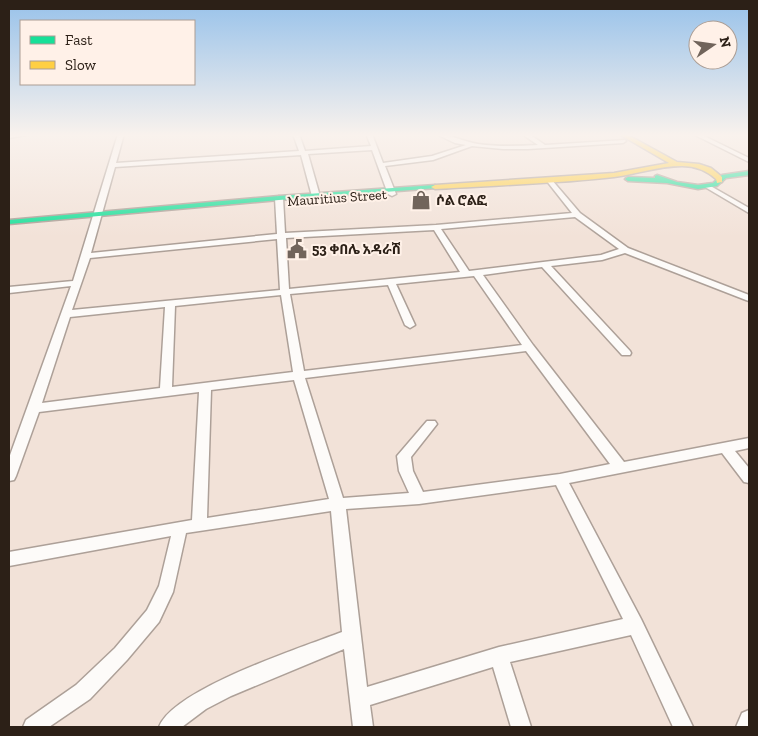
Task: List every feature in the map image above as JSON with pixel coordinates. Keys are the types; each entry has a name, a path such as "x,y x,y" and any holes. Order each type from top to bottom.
{"main road":[{"name":"Mauritius Street","path":"551,182 637,172 649,168"},
{"path":"655,168 654,174 666,182"},
{"path":"704,168 716,174 720,178 719,182"},
{"path":"708,186 719,182 724,176 749,173"},
{"name":"Mauritius Street","path":"9,222 279,200 551,182 622,179 666,182 687,186 708,186"},
{"name":"Mauritius Street","path":"9,226 98,216"}],"street":[{"path":"9,476 86,256 110,168"},
{"path":"309,168 316,198"},
{"path":"382,168 391,192"},
{"path":"551,182 577,215 625,250 749,298"},
{"path":"708,186 749,211"},
{"path":"279,200 285,292 299,376 338,504 362,727"},
{"path":"738,205 749,204"},
{"path":"86,256 280,236 436,227 577,215"},
{"path":"436,227 620,467"},
{"path":"66,314 546,265 602,257 625,250"},
{"path":"546,265 626,353"},
{"path":"391,282 410,325"},
{"path":"9,290 76,283"},
{"path":"166,392 170,304"},
{"path":"34,408 529,347"},
{"path":"199,526 205,386"},
{"path":"419,498 406,471 404,456 431,424"},
{"path":"9,558 180,528 338,504 419,498 560,478 749,443"},
{"path":"725,448 749,478"},
{"path":"560,478 635,625 682,727"},
{"path":"34,727 83,692 121,654 153,616 167,587 180,528"},
{"path":"358,699 499,656 635,625"},
{"path":"168,727 172,721 204,699 351,637"},
{"path":"499,656 521,727"},
{"path":"746,727 749,720"}],"traffic: fast":[{"path":"657,177 676,184 698,187 715,185 724,176 749,173"},
{"path":"628,179 667,181"},
{"path":"9,222 279,198 435,187"}],"traffic: slow":[{"path":"435,187 614,175 649,168"},
{"path":"705,168 720,178 719,182"}],"place":[{"name":"ሶል ሮልፎ","path":"421,200"},
{"name":"53 ቀበሌ አዳራሽ","path":"297,249"}]}
